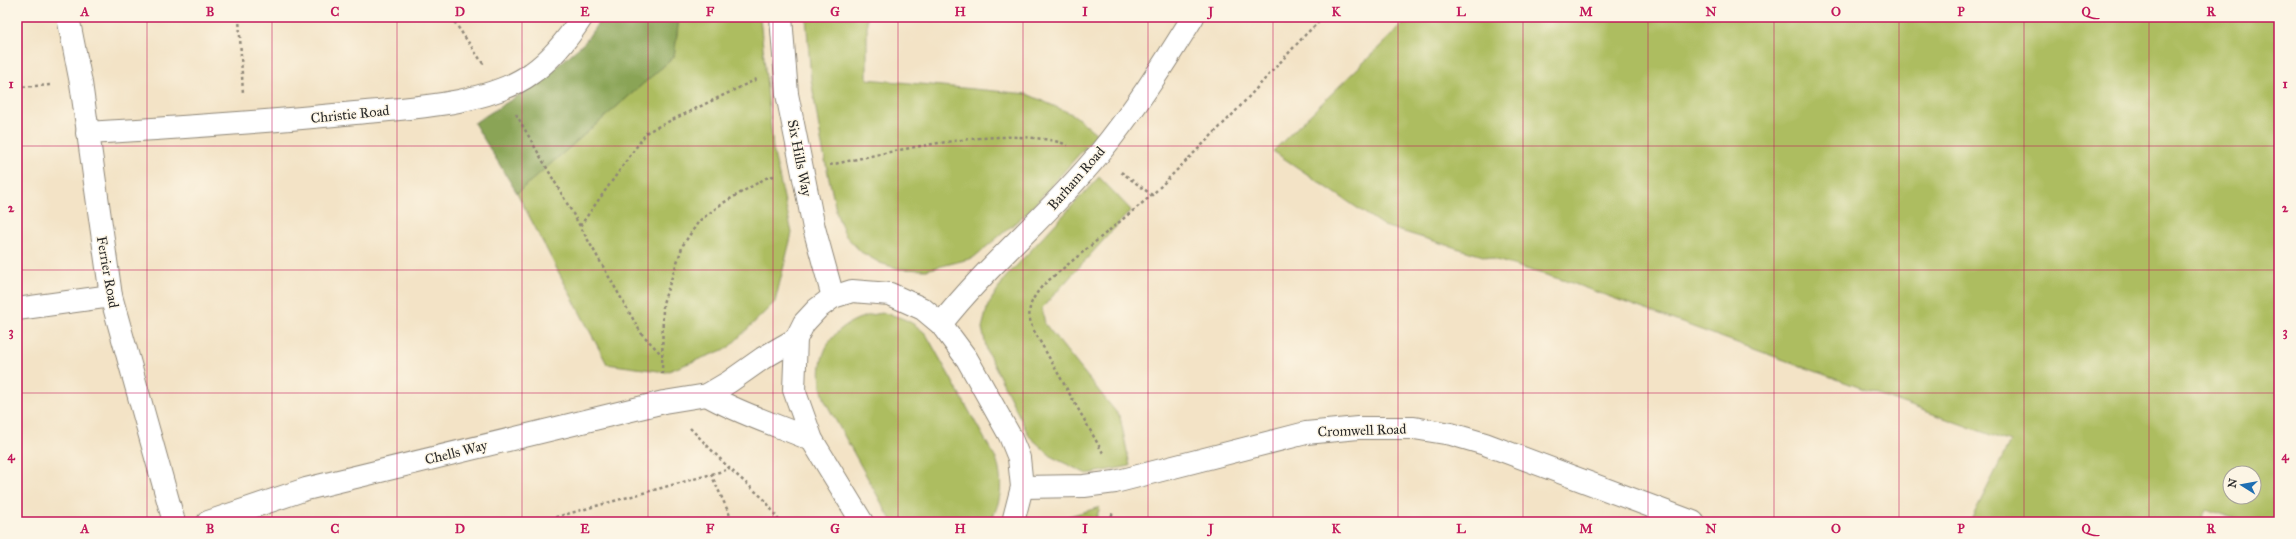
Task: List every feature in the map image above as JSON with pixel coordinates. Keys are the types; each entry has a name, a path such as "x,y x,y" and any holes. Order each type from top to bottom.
{"street":[{"name":"Ferrier Road","path":"68,17 81,83 111,296 174,522"},
{"name":"Christie Road","path":"87,133 245,124 438,106 501,89 532,74 557,50 582,17"},
{"name":"Six Hills Way","path":"781,17 787,94 814,228 833,297"},
{"name":"Barham Road","path":"941,324 965,294 1041,218 1098,155 1150,86 1193,17"},
{"path":"862,522 812,440 794,390 796,339 804,323 817,309 833,297 852,291 890,294 923,309 941,324 967,359 1010,436 1019,458 1022,487 1013,522"},
{"path":"17,308 111,296"},
{"name":"Chells Way","path":"208,522 306,489 664,402 707,395 729,382 762,358 796,339"},
{"path":"707,395 732,409 752,414 812,440"},
{"name":"Cromwell Road","path":"1022,487 1084,486 1115,482 1306,433 1358,428 1414,428 1451,434 1486,444 1693,522"}],"path":[{"path":"239,17 245,124"},
{"path":"451,17 501,89 641,333 661,355"},
{"path":"1110,522 1117,501 1115,482 1107,461 1032,329 1028,318 1029,304 1043,285 1152,195 1234,113 1306,34 1324,17"},
{"path":"580,226 646,132 758,78"},
{"path":"17,88 81,83"},
{"path":"838,163 952,141 990,137 1032,138 1064,143 1098,155 1152,195"},
{"path":"766,178 722,203 699,221 683,245 663,303 661,355 664,402 730,469 765,500 780,522"},
{"path":"538,522 730,469"},
{"path":"711,474 732,522"}],"green space":[{"path":"602,17 679,17 674,57 517,193 474,123 538,83 585,42"},
{"path":"679,17 760,17 773,149 792,233 775,302 728,348 666,372 607,364 517,193 674,57"},
{"path":"806,17 867,17 867,79 1027,94 1074,115 1097,134 1027,213 973,258 926,270 900,269 880,263 861,252 845,235 837,215 822,146 811,79"},
{"path":"1410,17 2279,17 2279,522 2244,522 2206,509 2201,522 1970,522 2010,442 1569,282 1384,226 1273,151"},
{"path":"1099,177 1131,210 1042,308 1045,324 1120,417 1130,466 1087,474 1052,457 1029,436 987,351 982,328 988,305 1005,278"},
{"path":"884,313 907,320 926,334 997,461 1001,484 997,507 990,522 892,522 825,401 821,384 821,368 824,354 830,341 840,330 852,322 867,316"},
{"path":"1100,507 1095,522 1050,522"}]}
